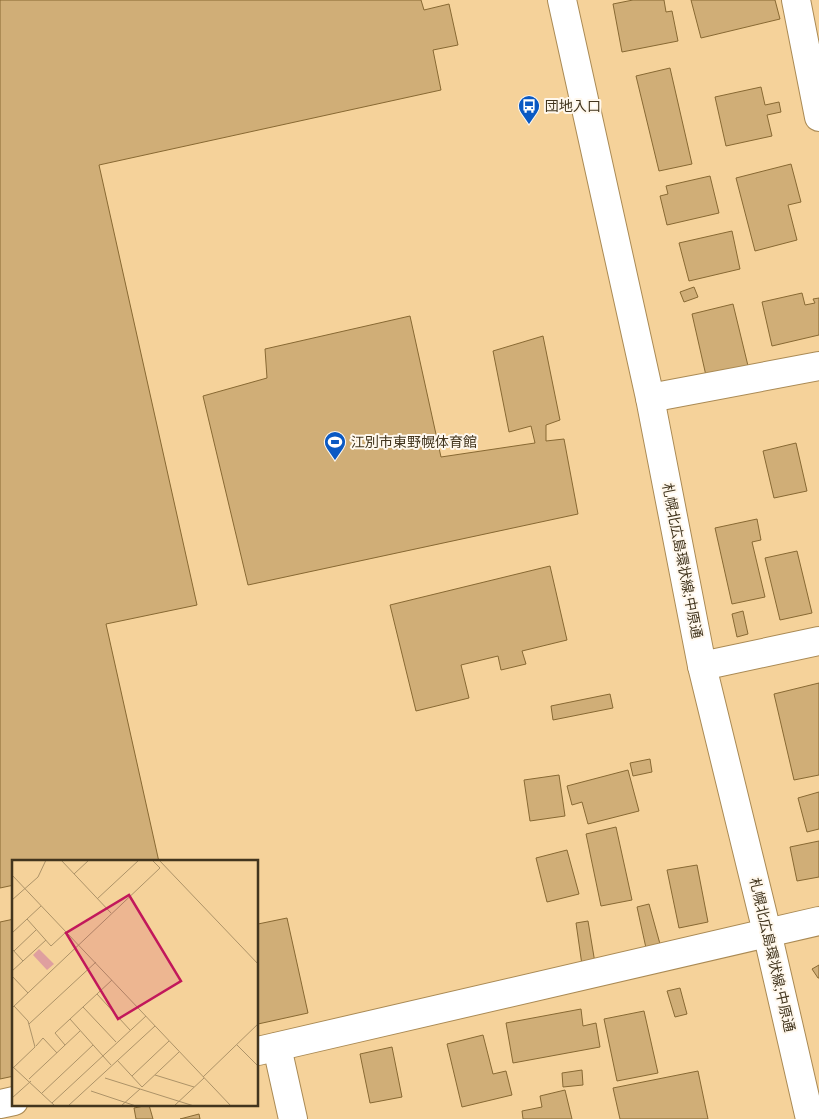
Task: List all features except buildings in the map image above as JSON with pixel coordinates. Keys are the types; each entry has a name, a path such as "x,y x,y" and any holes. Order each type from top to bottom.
{"main road":[{"name":"札幌北広島環状線;中原通","path":"562,0 650,398 702,666 767,932 810,1119"},
{"path":"796,0 819,117"},
{"path":"650,398 819,366"},
{"path":"702,666 819,641"},
{"path":"293,1119 267,1049 819,921"}],"place":[{"name":"団地入口","path":"529,125"},
{"name":"江別市東野幌体育館","path":"335,461"}]}
